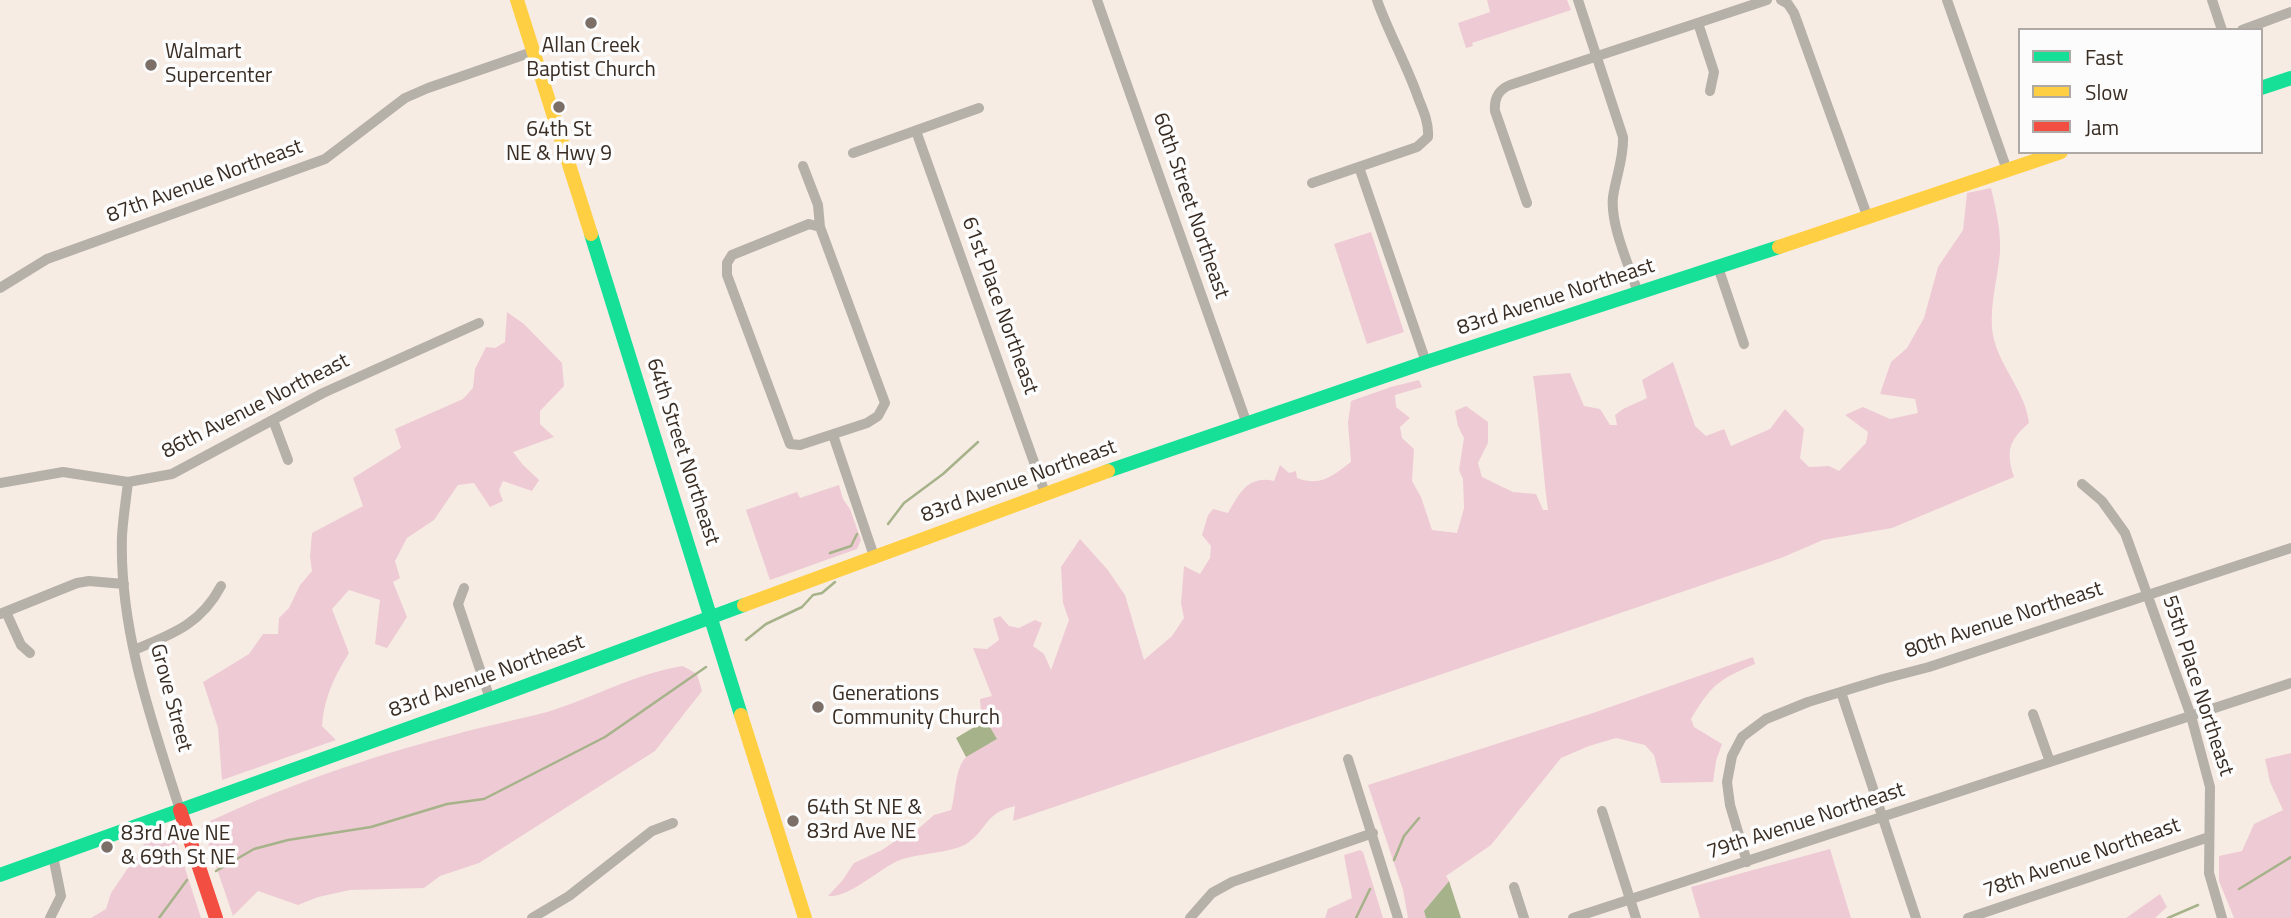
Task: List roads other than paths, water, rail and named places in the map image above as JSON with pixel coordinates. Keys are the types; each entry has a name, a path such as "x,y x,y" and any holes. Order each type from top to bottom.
{"street":[{"name":"64th Street Northeast","path":"517,0 806,918"},
{"name":"60th Street Northeast","path":"1097,0 1247,424"},
{"path":"1312,183 1417,147 1428,137 1428,124 1408,69 1388,30 1377,0"},
{"path":"1578,0 1623,137 1623,156 1613,208 1616,226 1638,293"},
{"path":"1527,203 1494,111 1496,95 1510,85 1768,0"},
{"path":"1781,0 1791,7 1794,13 1868,218"},
{"path":"1947,0 2007,170"},
{"path":"2212,0 2221,28"},
{"path":"2247,28 2291,12"},
{"path":"1698,23 1714,72 1710,91"},
{"name":"87th Avenue Northeast","path":"0,288 47,259 325,159 405,98 532,52"},
{"path":"2263,87 2291,78"},
{"path":"853,153 979,108"},
{"name":"61st Place Northeast","path":"916,131 1045,493"},
{"name":"83rd Avenue Northeast","path":"0,875 490,699 1045,493 1426,362 2055,154"},
{"path":"803,166 818,205 820,227 885,403 878,416 867,423 800,445 790,444 727,275 727,263 732,255 809,224 820,227"},
{"path":"1359,167 1426,362"},
{"path":"1718,267 1744,344"},
{"name":"86th Avenue Northeast","path":"0,483 63,472 128,482 172,474 323,393 479,324"},
{"path":"273,420 288,460"},
{"path":"834,435 874,556"},
{"name":"Grove Street","path":"128,482 122,536 124,584 136,668 216,918"},
{"name":"55th Place Northeast","path":"2082,484 2102,501 2118,520 2130,544 2191,716 2210,787 2209,873 2222,918"},
{"name":"80th Avenue Northeast","path":"1747,862 1728,794 1729,765 1737,745 1750,730 1766,719 1840,692 1929,667 2291,548"},
{"path":"30,653 21,645 3,613 77,583 89,581 124,584"},
{"path":"134,650 172,635 199,617 210,607 221,586"},
{"path":"464,588 458,604 490,699"},
{"name":"79th Avenue Northeast","path":"1573,918 2291,683"},
{"path":"1840,692 1916,918"},
{"path":"2034,714 2050,762"},
{"path":"1348,759 1398,918"},
{"path":"1602,811 1636,918"},
{"path":"532,918 569,896 652,831 673,823"},
{"path":"1190,918 1212,893 1232,882 1373,833"},
{"name":"78th Avenue Northeast","path":"1968,918 2209,837"},
{"path":"50,918 61,896 53,856"},
{"path":"1514,887 1524,918"}],"waterway":[{"path":"888,524 904,503 943,474 978,442"},
{"path":"830,553 851,546 857,534"},
{"path":"746,640 766,624 802,607 813,595 822,593 835,582"},
{"path":"216,871 254,849 288,840 371,827 447,804 484,799 605,737 706,667"},
{"path":"1394,860 1404,836 1419,818"},
{"path":"2239,889 2291,857"},
{"path":"159,918 187,880"},
{"path":"1356,918 1370,889"},
{"path":"2168,918 2198,905"}],"place":[{"name":"Allan Creek Baptist Church","path":"591,23"},
{"name":"Walmart Supercenter","path":"151,65"},
{"name":"64th St NE & Hwy 9","path":"559,107"},
{"name":"Generations Community Church","path":"818,707"},
{"name":"64th St NE & 83rd Ave NE","path":"793,821"},
{"name":"83rd Ave NE & 69th St NE","path":"107,847"}]}
